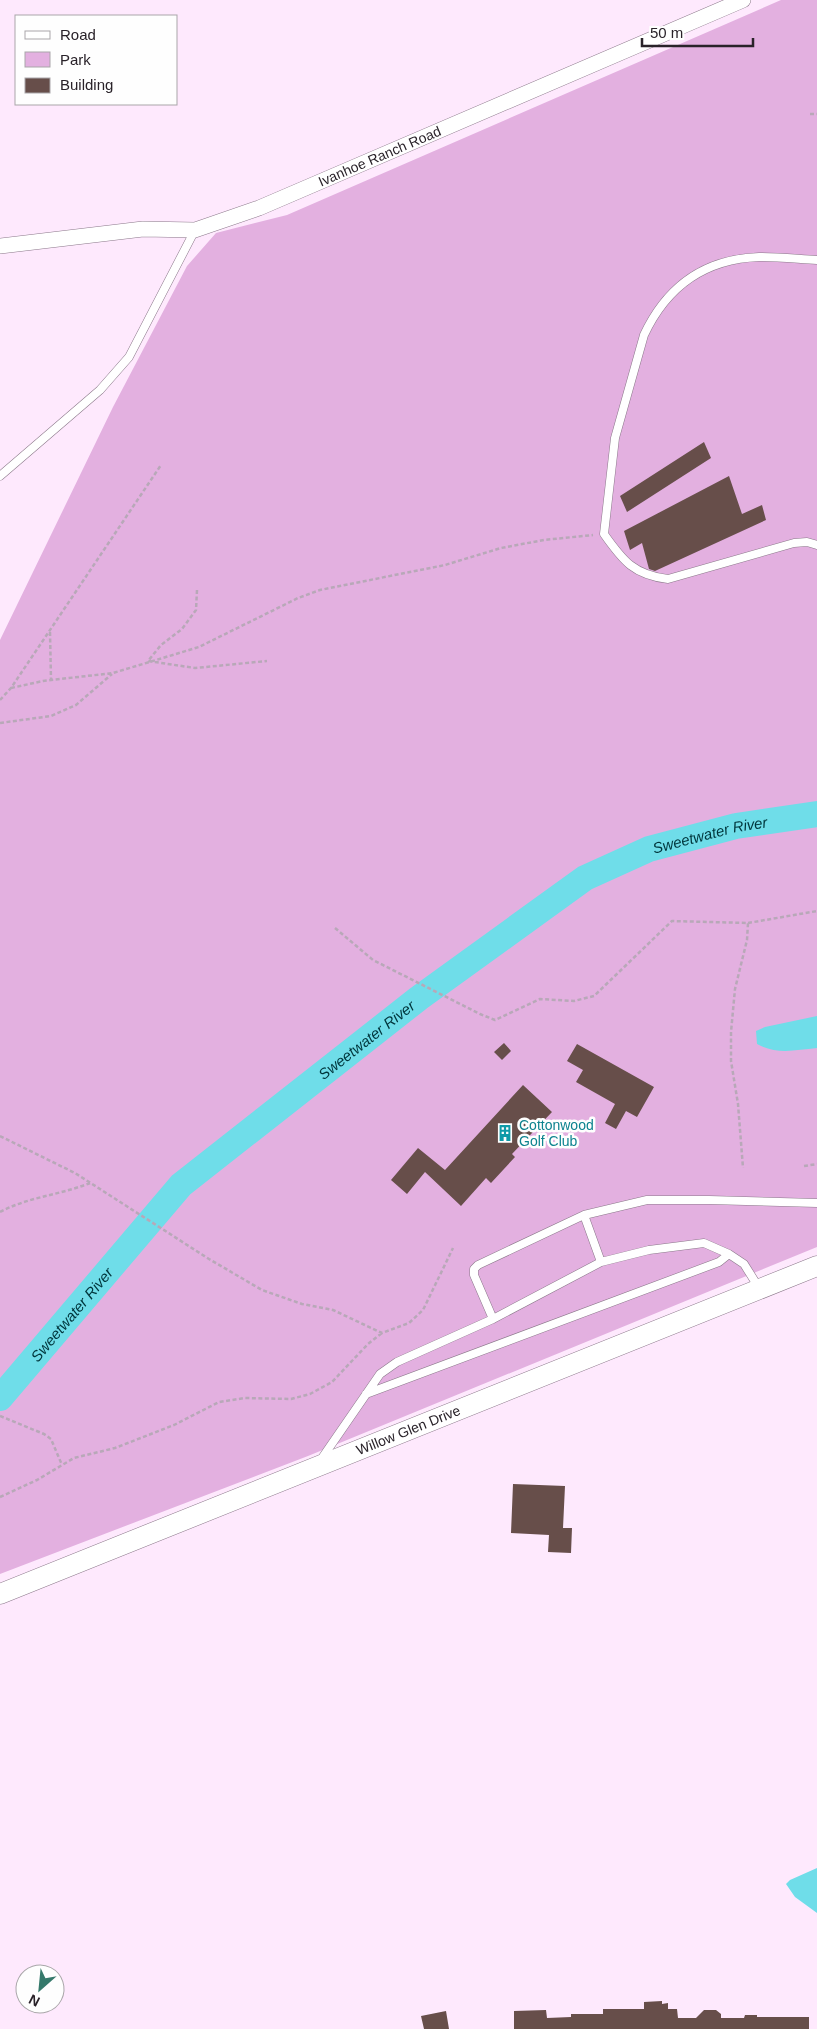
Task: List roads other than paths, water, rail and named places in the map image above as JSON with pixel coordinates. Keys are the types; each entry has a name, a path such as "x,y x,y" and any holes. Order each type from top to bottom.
{"main road":[{"name":"Willow Glen Drive","path":"0,1594 817,1266"}],"street":[{"name":"Ivanhoe Ranch Road","path":"0,246 143,229 195,230 258,208 720,5 744,0"}],"lane":[{"path":"0,476 100,390 129,357 195,230"},
{"path":"817,260 759,257 723,263 696,273 666,298 650,321 644,334 619,422 615,438 604,534 620,557 628,564 644,574 668,579 794,543 808,542 817,545"},
{"path":"493,1319 474,1275 474,1269 478,1264 584,1215 647,1200 817,1203"},
{"path":"584,1215 601,1262"},
{"path":"316,1466 380,1374 397,1362 493,1319 601,1262 650,1250 704,1243 729,1254 744,1264 760,1289"},
{"path":"366,1394 719,1262 729,1254"}],"water":[{"path":"817,1016 817,1048 779,1051 757,1044 756,1031 765,1027"},
{"path":"817,1868 817,1913 795,1897 786,1884 790,1880"}],"waterway":[{"name":"Sweetwater River","path":"0,1398 181,1185 419,998 585,878 649,849 736,826 817,814"}],"place":[{"name":"Cottonwood Golf Club","path":"505,1133"}]}
